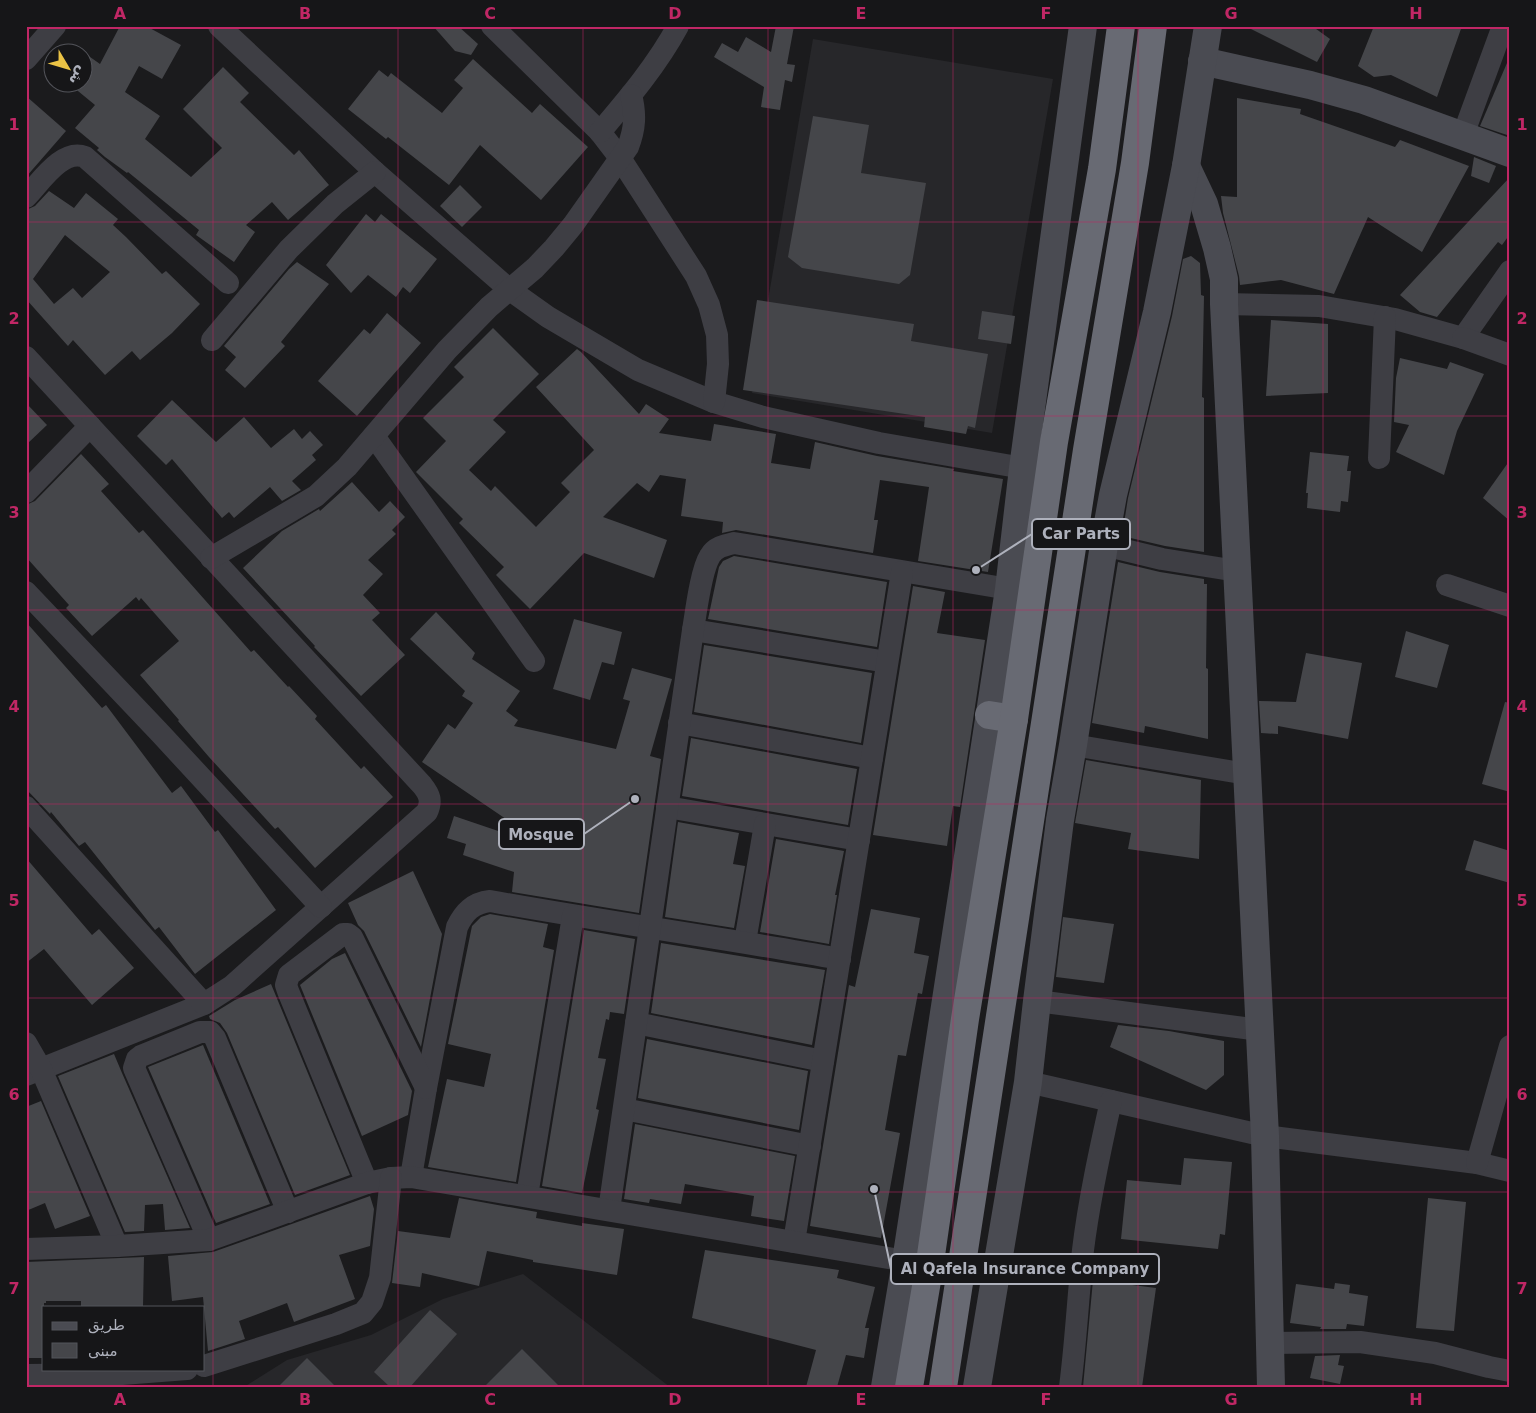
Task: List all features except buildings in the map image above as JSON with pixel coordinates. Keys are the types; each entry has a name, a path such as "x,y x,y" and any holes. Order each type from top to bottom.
{"highway":[{"path":"909,1387 929,1269 965,1019 982,843 1002,717 1054,442 1102,169 1121,26"},
{"path":"943,1387 1086,459 1135,163 1154,26"}],"street":[{"path":"26,59 55,26"},
{"path":"220,26 375,172 510,290 548,317 638,370 714,402 763,418 878,443 1023,468"},
{"path":"492,26 600,132 620,158 696,276 710,305 717,335 718,364 714,402"},
{"path":"600,132 631,96 678,26"},
{"path":"1002,717 1009,589 1023,468 1083,26"},
{"path":"977,1387 1028,1082 1060,820 1104,545 1113,495 1157,312 1186,166 1208,26"},
{"path":"1463,135 1503,26"},
{"path":"1202,61 1310,85 1364,100 1510,152"},
{"path":"211,558 316,496 347,467 447,350 489,307 535,268 554,248 573,225 628,146 633,133 634,114 631,96"},
{"path":"26,198 61,160 67,156 74,155 85,157 228,283"},
{"path":"1186,166 1204,204 1224,279 1254,934 1266,1136 1271,1387"},
{"path":"212,340 289,249 335,204 375,172"},
{"path":"1463,338 1510,271"},
{"path":"1224,304 1318,306 1385,317 1463,338 1510,355"},
{"path":"1379,458 1385,317"},
{"path":"26,357 428,793 431,803 427,812 232,986 204,1004 33,1072"},
{"path":"26,492 90,426"},
{"path":"374,436 534,661"},
{"path":"609,1210 693,630 710,554 724,545 742,545 1009,589"},
{"path":"1104,545 1162,559 1237,571"},
{"path":"794,1242 902,572"},
{"path":"1447,585 1510,606"},
{"path":"28,597 140,712 321,906"},
{"path":"693,630 887,662"},
{"path":"679,723 872,758"},
{"path":"1073,745 1248,774"},
{"path":"26,807 204,1004"},
{"path":"667,807 859,840"},
{"path":"745,942 765,824"},
{"path":"885,1387 982,843"},
{"path":"205,1366 336,1324 363,1312 372,1302 380,1278 401,1177 426,1088 457,927 463,915 471,907 480,902 490,901 840,959"},
{"path":"527,1196 573,916"},
{"path":"367,1182 288,991 286,985 289,975 338,937 348,934 352,937 426,1088"},
{"path":"1037,1001 1260,1030"},
{"path":"636,1023 823,1061"},
{"path":"209,1240 134,1068 137,1059 141,1056 200,1032 210,1032 215,1038 288,1212"},
{"path":"26,1043 33,1072 117,1246"},
{"path":"1477,1163 1510,1046"},
{"path":"1028,1082 1266,1136 1477,1163 1510,1171"},
{"path":"1070,1387 1076,1345 1084,1240 1097,1163 1111,1101"},
{"path":"624,1109 810,1146"},
{"path":"26,1248 117,1246 209,1240 367,1182 401,1177 527,1196 906,1261"},
{"path":"1270,1342 1360,1342 1435,1354 1510,1371"},
{"path":"26,1375 122,1374 173,1370"}],"shaded area":[{"path":"813,39 1053,79 992,433 752,393"},
{"path":"523,1274 670,1387 244,1387 287,1360 371,1335 443,1299"}],"place":[{"name":"Car Parts","path":"976,570"},
{"name":"Mosque","path":"635,799"},
{"name":"Al Qafela Insurance Company","path":"874,1189"}]}
